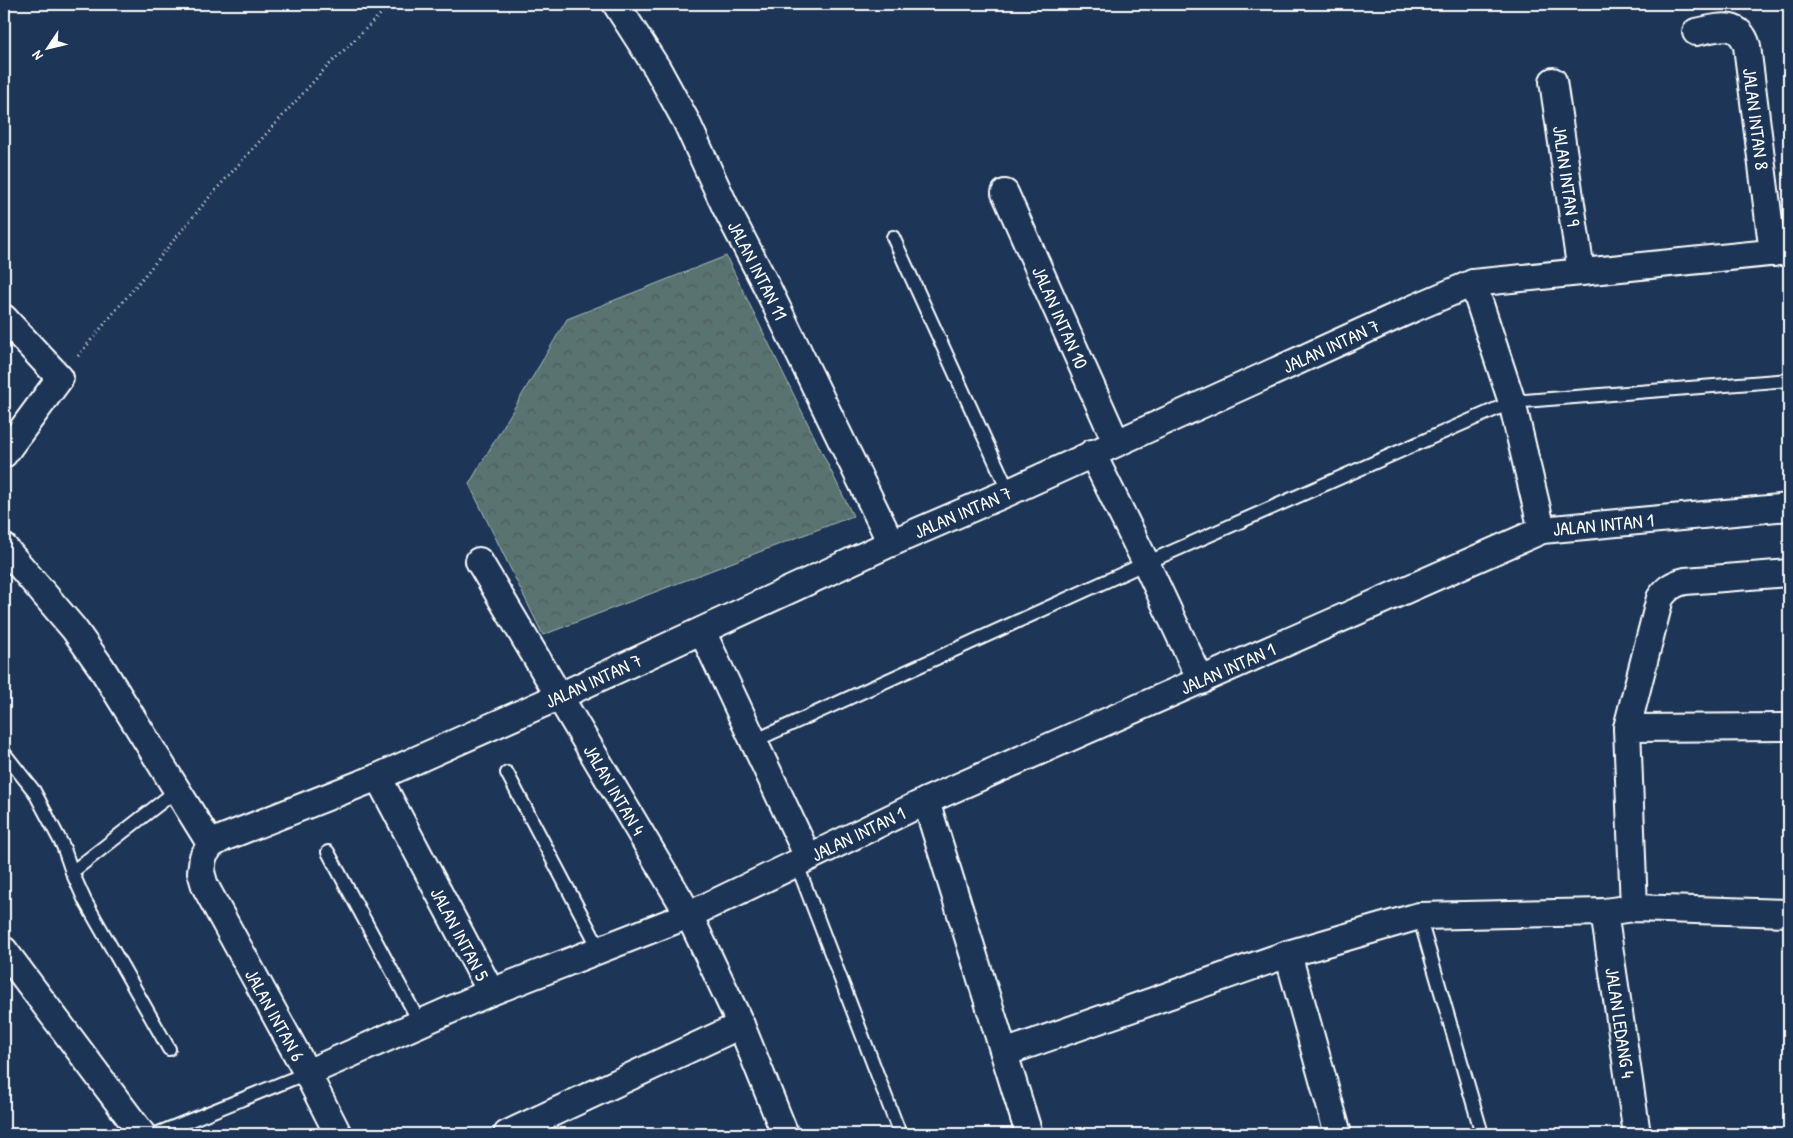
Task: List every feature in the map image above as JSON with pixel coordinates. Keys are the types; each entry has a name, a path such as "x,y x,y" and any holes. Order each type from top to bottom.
{"street":[{"name":"JALAN INTAN 11","path":"616,4 657,68 686,121 725,206 766,285 892,543"},
{"name":"JALAN INTAN 8","path":"1696,32 1729,27 1738,31 1744,37 1781,252"},
{"name":"JALAN INTAN 9","path":"1553,81 1581,272"},
{"name":"JALAN INTAN 10","path":"1005,193 1116,442"},
{"name":"JALAN INTAN 7","path":"211,845 239,831 378,777 560,696 892,543 1473,283 1781,252"},
{"path":"1473,283 1512,402 1542,530"},
{"path":"4,318 60,378 4,454"},
{"path":"1092,453 1201,681"},
{"name":"JALAN INTAN 1","path":"491,992 688,915 926,801 1542,530 1789,508"},
{"path":"4,547 74,629 101,667 211,845"},
{"name":"JALAN INTAN 4","path":"479,561 688,915 741,1025 784,1134"},
{"path":"1634,908 1626,728 1660,598 1666,590 1675,584 1685,581 1789,573"},
{"path":"702,631 754,740 802,859"},
{"path":"1626,728 1789,727"},
{"name":"JALAN INTAN 5","path":"307,1073 491,992 378,777"},
{"path":"926,801 1029,1134"},
{"name":"JALAN INTAN 6","path":"211,845 203,857 201,872 205,886 307,1073 338,1134"},
{"path":"1004,1054 1288,954 1419,916 1604,912 1634,908 1789,913"},
{"name":"JALAN LEDANG 4","path":"1604,912 1637,1134"},
{"path":"4,950 142,1134"},
{"path":"1288,954 1338,1134"},
{"path":"507,1134 741,1025"}],"lane":[{"path":"893,237 1009,492"},
{"path":"754,740 1146,563 1512,402 1789,380"},
{"path":"4,753 34,791 63,846 85,902 169,1049"},
{"path":"507,774 600,950"},
{"path":"72,872 177,790"},
{"path":"328,852 420,1023"},
{"path":"802,859 900,1134"},
{"path":"1419,916 1482,1134"},
{"path":"156,1134 307,1073"}],"path":[{"path":"60,378 212,194 323,71 391,4"}],"green space":[{"path":"726,256 853,516 543,635 469,484 567,319"}]}
